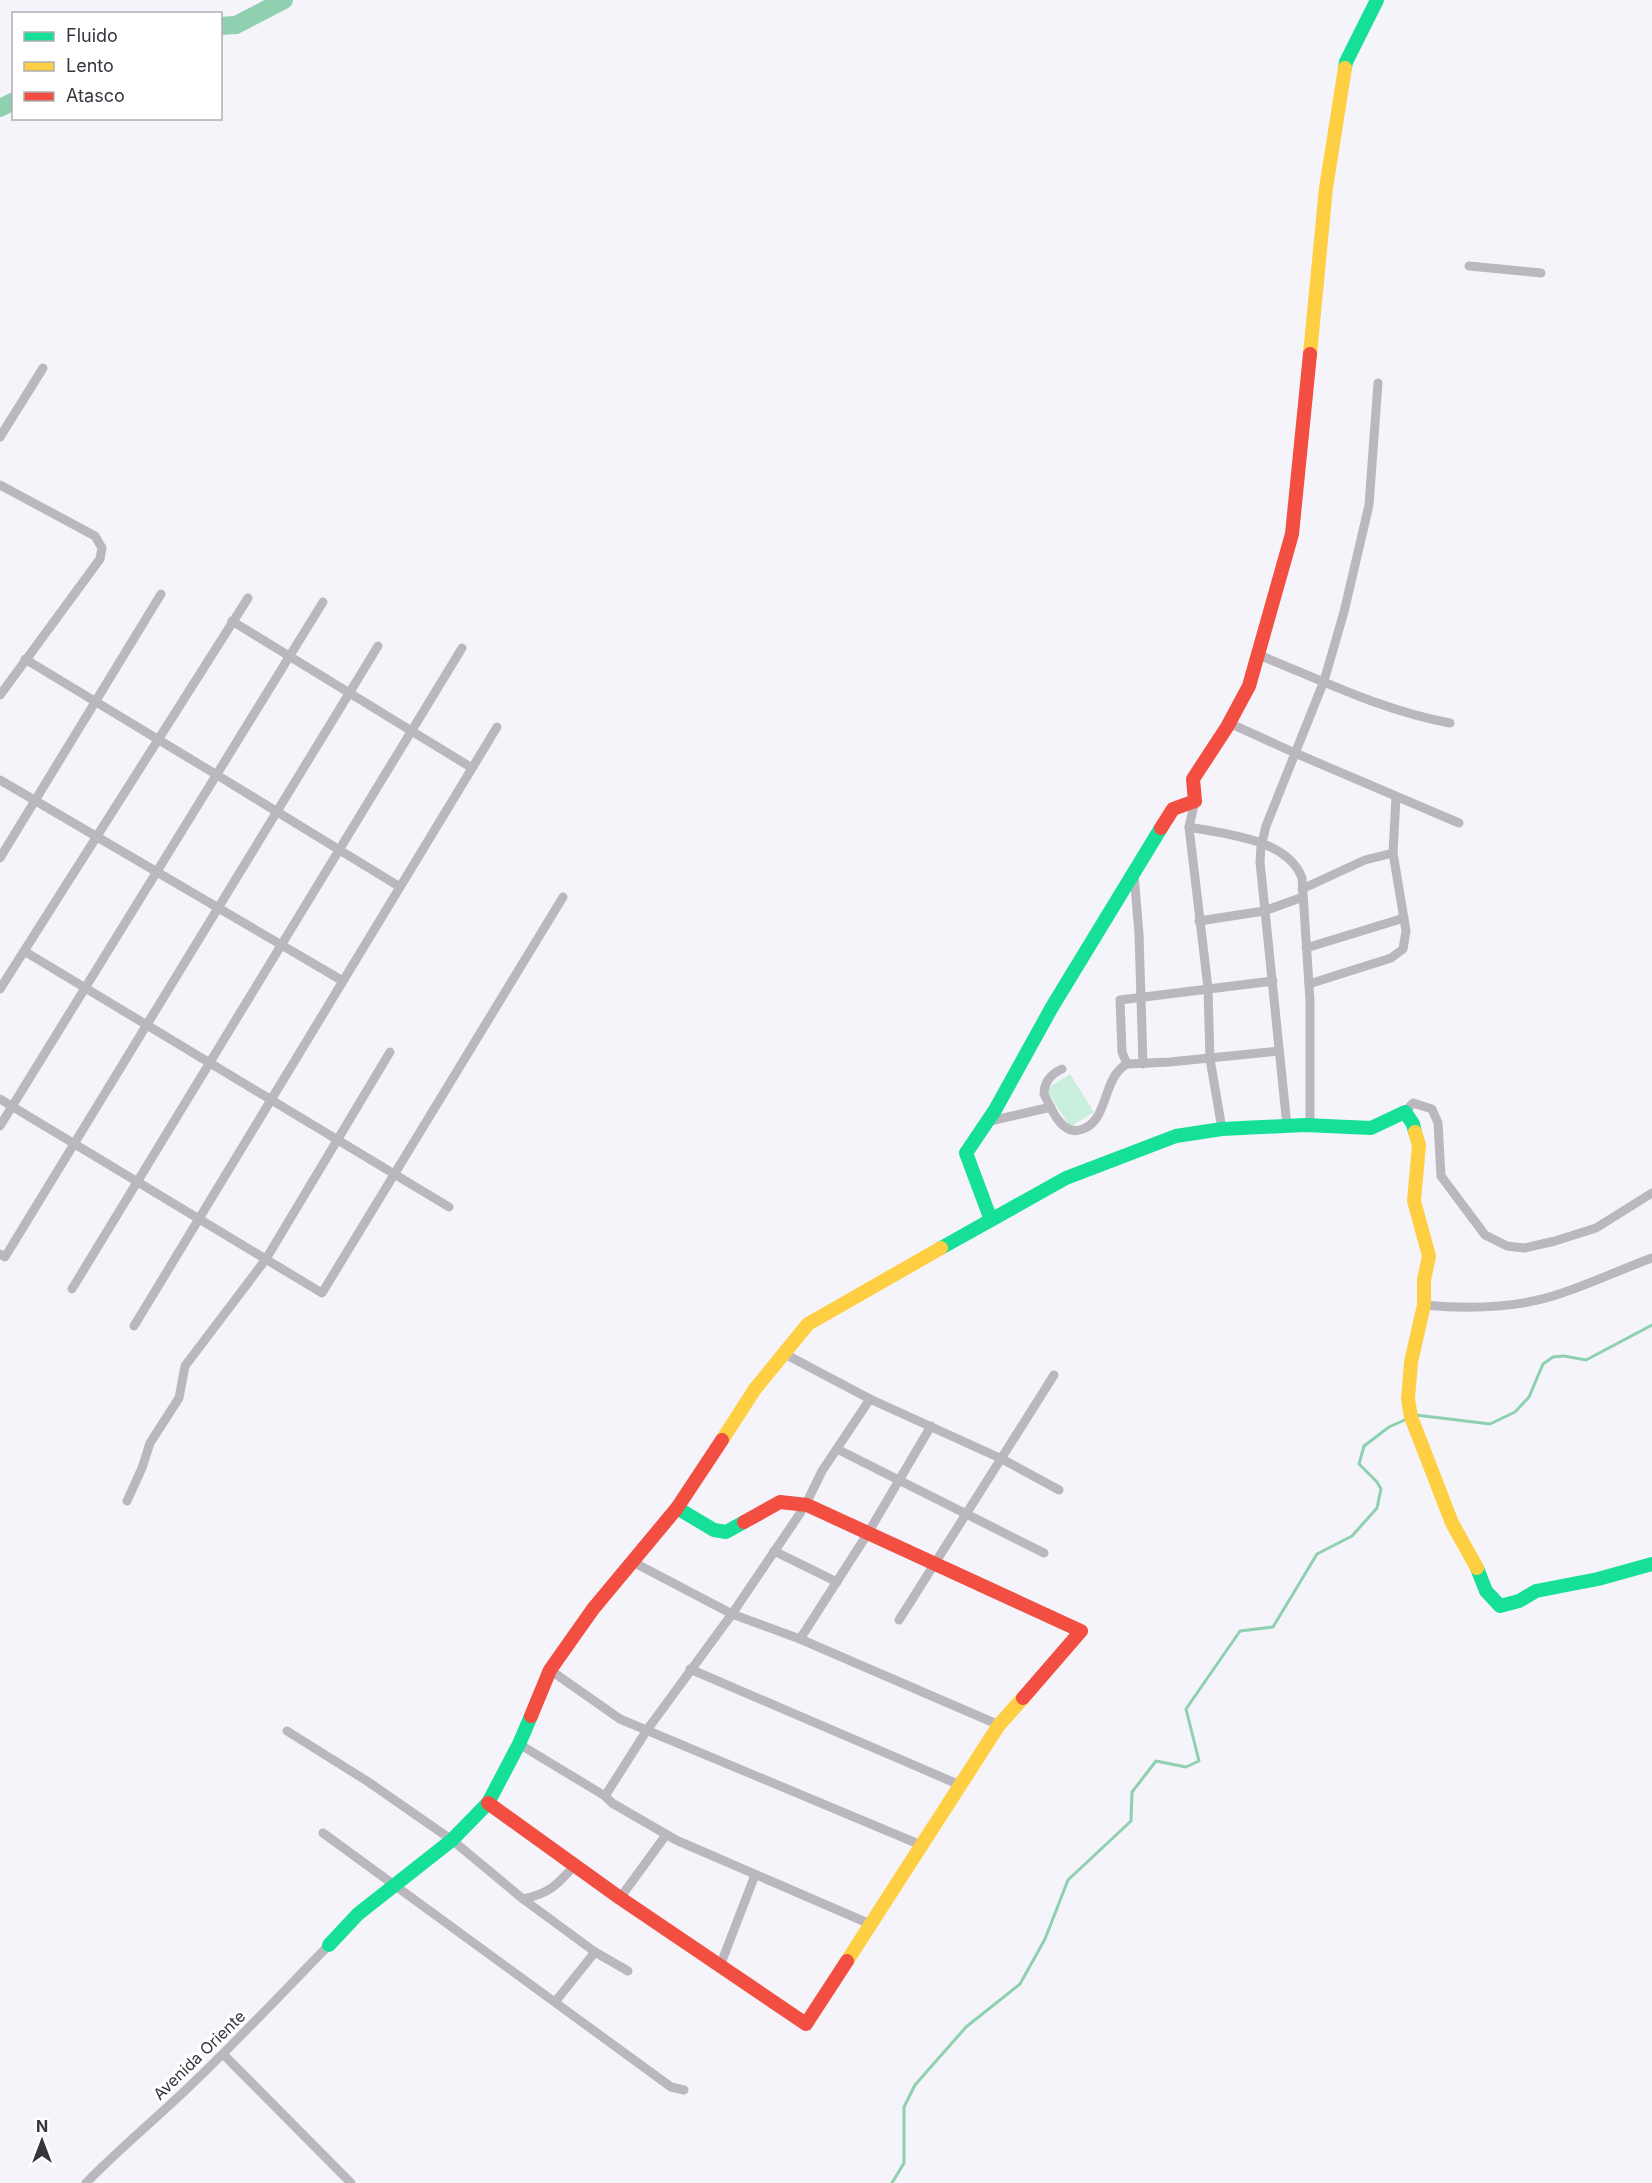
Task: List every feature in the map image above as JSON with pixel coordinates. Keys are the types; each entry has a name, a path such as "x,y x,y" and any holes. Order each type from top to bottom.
{"street":[{"path":"1222,1129 1210,1059 1208,988 1190,827 1195,801 1193,779 1229,723 1249,686 1292,534 1333,132 1346,62 1377,0"},
{"path":"1469,267 1541,273"},
{"path":"0,437 44,368"},
{"path":"1287,1126 1264,911 1260,862 1262,844 1266,826 1324,681 1342,621 1369,505 1378,384"},
{"path":"0,485 95,536 102,548 100,559 0,695"},
{"path":"0,858 161,594"},
{"path":"0,989 248,598"},
{"path":"0,1126 323,602"},
{"path":"232,621 472,768"},
{"path":"0,1254 4,1257 378,646"},
{"path":"72,1289 462,648"},
{"path":"1259,655 1400,711 1425,719 1450,723"},
{"path":"25,659 400,887"},
{"path":"1229,723 1459,823"},
{"path":"134,1326 497,727"},
{"path":"0,780 343,981"},
{"path":"1309,984 1397,956 1406,945 1393,853 1396,796"},
{"path":"991,1220 966,1153 1173,809 1195,801"},
{"path":"1190,827 1262,844 1291,859 1299,871 1303,893 1309,984 1310,1125"},
{"path":"1199,921 1264,911 1375,856 1393,853"},
{"path":"1134,873 1143,1064"},
{"path":"0,1099 322,1293 563,897"},
{"path":"1306,948 1404,918"},
{"path":"24,951 449,1207"},
{"path":"1127,1064 1122,1052 1120,1000 1273,981"},
{"path":"1062,1069 1050,1077 1044,1085 1044,1094 1060,1122 1068,1130 1074,1131 1088,1127 1097,1119 1106,1092 1121,1067 1127,1064 1210,1059 1279,1051"},
{"path":"127,1501 150,1443 179,1398 185,1366 266,1259 390,1052"},
{"path":"329,1945 358,1914 452,1840 488,1803 519,1744 550,1670 593,1609 677,1508 755,1389 808,1324 870,1287 912,1266 957,1238 1066,1178 1176,1136 1222,1129 1310,1125 1371,1128 1405,1112 1413,1103 1432,1109 1438,1123 1441,1176 1485,1235 1507,1246 1524,1248 1596,1228 1652,1193"},
{"path":"986,1122 1051,1107"},
{"path":"1405,1112 1413,1124 1419,1145 1414,1201 1429,1256 1424,1280 1424,1305 1411,1362 1408,1399 1412,1421 1452,1523 1474,1559 1486,1591 1500,1606 1519,1601 1536,1591 1598,1580 1652,1564"},
{"path":"1424,1305 1471,1309 1515,1304 1570,1291 1652,1258"},
{"path":"783,1353 870,1399 1002,1459 1059,1490"},
{"path":"898,1620 1054,1375"},
{"path":"604,1796 647,1730 732,1614 805,1506 822,1471 870,1399"},
{"path":"800,1639 868,1533 931,1426"},
{"path":"837,1449 1044,1552"},
{"path":"488,1803 620,1898 806,2024 999,1725 1081,1631 805,1506 780,1502 726,1532 714,1530 677,1508"},
{"path":"774,1551 837,1582"},
{"path":"633,1562 732,1614 800,1639 999,1725"},
{"path":"690,1669 960,1785"},
{"path":"550,1670 620,1719 921,1845"},
{"path":"287,1731 367,1781 452,1840 523,1899 595,1952 628,1971"},
{"path":"519,1744 666,1835 870,1924"},
{"path":"323,1833 670,2087 684,2090"},
{"path":"620,1898 666,1835"},
{"path":"523,1899 546,1893 559,1883 574,1865"},
{"path":"720,1966 755,1875"},
{"name":"Avenida Oriente","path":"86,2183 121,2147 222,2054 329,1945"},
{"path":"555,2002 595,1952"},
{"path":"222,2054 351,2183"}],"green space":[{"path":"1070,1074 1094,1112 1070,1127 1046,1089"}],"waterway":[{"path":"222,26 236,25 284,0"},
{"path":"0,108 12,102"},
{"path":"1416,1415 1490,1424 1515,1412 1529,1397 1543,1364 1553,1357 1564,1356 1586,1360 1652,1325"},
{"path":"892,2183 904,2163 904,2107 915,2085 966,2027 1020,1984 1045,1939 1068,1880 1131,1821 1132,1792 1156,1761 1186,1767 1199,1761 1186,1709 1240,1631 1273,1627 1317,1554 1352,1536 1377,1508 1381,1489 1359,1464 1364,1446 1389,1427 1407,1419"}],"traffic: fast":[{"path":"1345,68 1377,0"},
{"path":"991,1220 966,1153 995,1110 1052,1007 1161,828"},
{"path":"941,1248 1066,1178 1176,1136 1222,1129 1305,1125 1371,1128 1405,1112 1415,1132"},
{"path":"677,1508 714,1530 726,1532 744,1522"},
{"path":"1477,1568 1486,1591 1500,1606 1519,1601 1536,1591 1598,1579 1652,1564"},
{"path":"329,1945 358,1914 452,1840 488,1803 531,1716"}],"traffic: slow":[{"path":"1310,354 1326,188 1345,68"},
{"path":"1415,1132 1419,1145 1414,1201 1429,1256 1424,1280 1424,1305 1411,1362 1408,1399 1411,1417 1452,1523 1477,1568"},
{"path":"722,1440 755,1389 808,1324 941,1248"},
{"path":"847,1961 999,1725 1023,1698"}],"traffic: jam":[{"path":"1161,828 1173,809 1195,801 1193,779 1227,727 1249,686 1292,534 1310,354"},
{"path":"531,1716 550,1670 593,1609 677,1508 722,1440"},
{"path":"744,1522 780,1502 807,1505 1081,1631 1023,1698"},
{"path":"488,1803 620,1898 806,2024 847,1961"}]}
